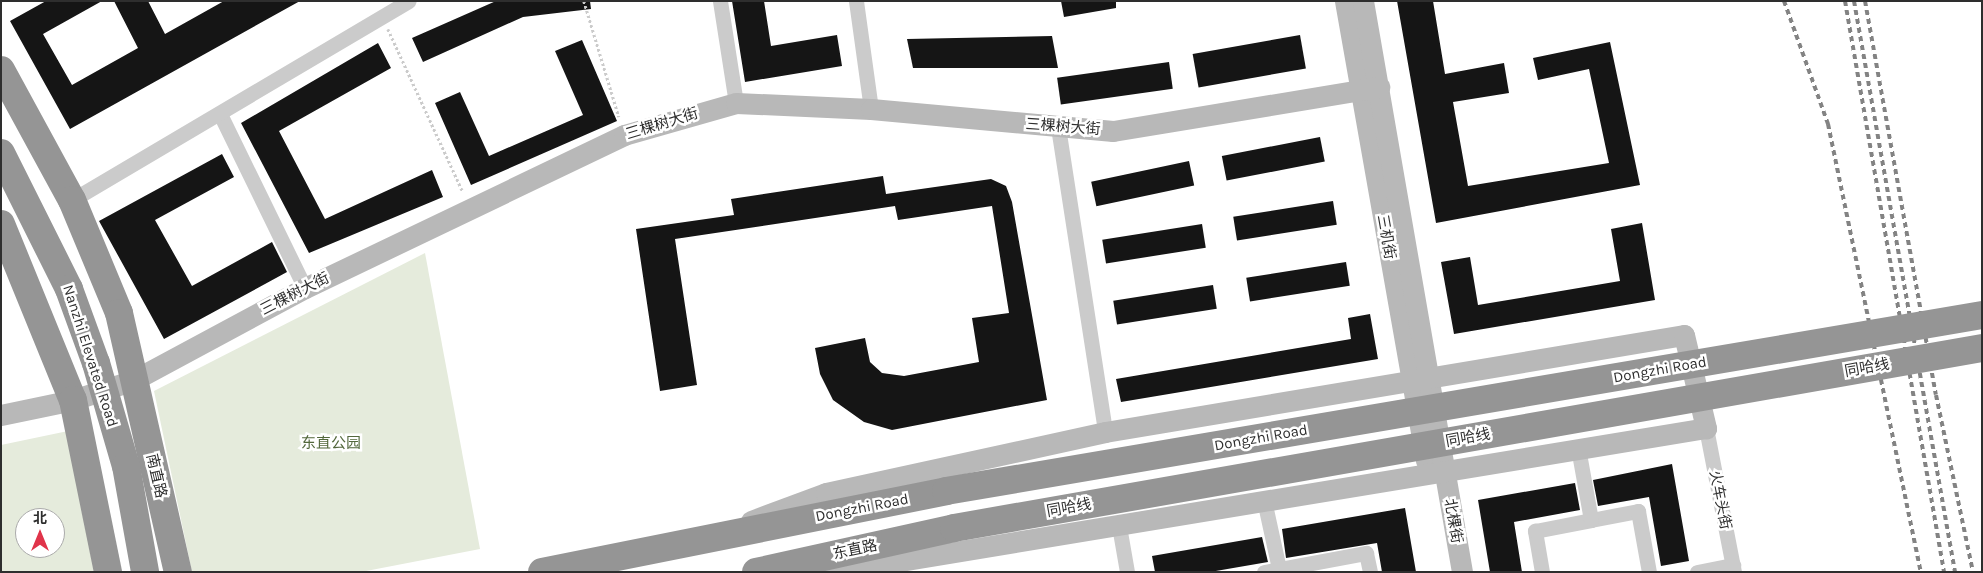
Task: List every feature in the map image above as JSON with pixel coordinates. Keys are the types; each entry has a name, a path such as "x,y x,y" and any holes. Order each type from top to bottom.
{"highway":[{"path":"1,70 72,200 119,313 134,380"},
{"path":"1,102 62,217 100,307 134,380"},
{"name":"Nanzhi Elevated Road","path":"1,152 69,289 96,363 126,466 145,572"},
{"name":"Nanzhi Elevated Road","path":"1,190 52,296 79,368 106,465 128,572"},
{"path":"4,242 73,400 108,572"},
{"name":"Dongzhi Road","path":"542,572 946,491 1982,315"},
{"name":"同哈线","path":"954,528 1982,348"},
{"name":"南直路","path":"134,380 178,572"},
{"name":"东直路","path":"761,571 954,528"}],"main road":[{"name":"三机街","path":"1345,1 1370,89"},
{"name":"三机街","path":"1363,1 1370,89 1436,472"},
{"name":"三棵树大街","path":"1,415 73,400 134,380 305,288 624,135 736,103 871,109 1113,131 1370,89"},
{"path":"698,540 826,493 1105,432 1420,377 1684,335 1706,428 839,571 761,571"},
{"name":"北棵街","path":"1436,472 1462,572"}],"street":[{"path":"72,200 221,116 382,16 410,1"},
{"path":"720,1 736,103"},
{"path":"856,1 871,109"},
{"path":"221,116 305,288"},
{"path":"1058,127 1105,432"},
{"name":"火车头街","path":"1706,428 1734,568"},
{"path":"1578,448 1591,520"},
{"path":"1264,500 1279,569"},
{"path":"1542,572 1535,531 1638,511 1649,572"},
{"path":"1119,526 1127,572"},
{"path":"1264,572 1279,569 1298,569 1366,554 1370,572"},
{"path":"1697,572 1734,568"}],"path":[{"path":"584,1 624,135"},
{"path":"382,16 470,209"}],"green space":[{"name":"东直公园","path":"425,253 480,549 361,572 192,572 154,391"},
{"path":"68,431 94,572 1,572 1,445"}],"building":[{"path":"46,1 102,1 43,34 72,85 138,48 114,1 148,1 165,34 224,1 300,1 70,129 10,21"},
{"path":"496,1 590,1 591,9 523,17 423,62 412,38"},
{"path":"732,1 764,1 771,46 837,35 842,66 745,82"},
{"path":"1061,1 1116,1 1116,8 1064,17"},
{"path":"1397,1 1433,1 1445,74 1504,63 1509,93 1453,102 1468,186 1609,163 1589,69 1538,80 1533,58 1610,42 1640,185 1436,223"},
{"path":"1300,35 1306,68 1199,87 1193,54"},
{"path":"1052,36 1058,68 913,68 907,39"},
{"path":"582,40 617,121 471,185 435,103 460,92 489,156 583,115 555,51"},
{"path":"378,43 391,68 279,131 325,219 432,170 443,197 309,253 241,123"},
{"path":"1169,62 1173,89 1061,104 1057,78"},
{"path":"1320,137 1325,162 1227,181 1222,156"},
{"path":"222,154 234,177 155,220 192,286 272,242 287,272 164,339 99,221"},
{"path":"1189,161 1194,185 1096,206 1091,182"},
{"path":"883,176 886,194 991,179 1006,186 1012,202 1047,400 892,430 864,422 833,400 820,374 815,348 865,338 870,362 882,373 904,376 979,362 972,318 1009,313 992,206 898,220 895,206 675,239 697,385 660,391 636,229 734,215 731,199"},
{"path":"1333,201 1337,225 1237,241 1233,217"},
{"path":"1642,223 1655,300 1454,334 1441,262 1470,257 1478,305 1620,281 1611,229"},
{"path":"1202,224 1206,248 1106,264 1102,240"},
{"path":"1346,262 1350,286 1250,302 1246,278"},
{"path":"1213,285 1217,309 1117,325 1113,301"},
{"path":"1370,314 1378,359 1121,402 1116,379 1351,339 1348,318"},
{"path":"1672,464 1689,561 1661,566 1649,497 1598,506 1593,480"},
{"path":"1575,483 1580,510 1514,522 1522,572 1490,572 1478,500"},
{"path":"1405,508 1416,572 1382,572 1377,543 1286,558 1282,529"},
{"path":"1262,537 1268,562 1210,572 1155,572 1152,556"}],"railway":[{"path":"1784,1 1828,124 1921,572"},
{"path":"1845,1 1944,572"},
{"path":"1854,1 1955,572"},
{"path":"1865,1 1936,395 1973,572"}]}
